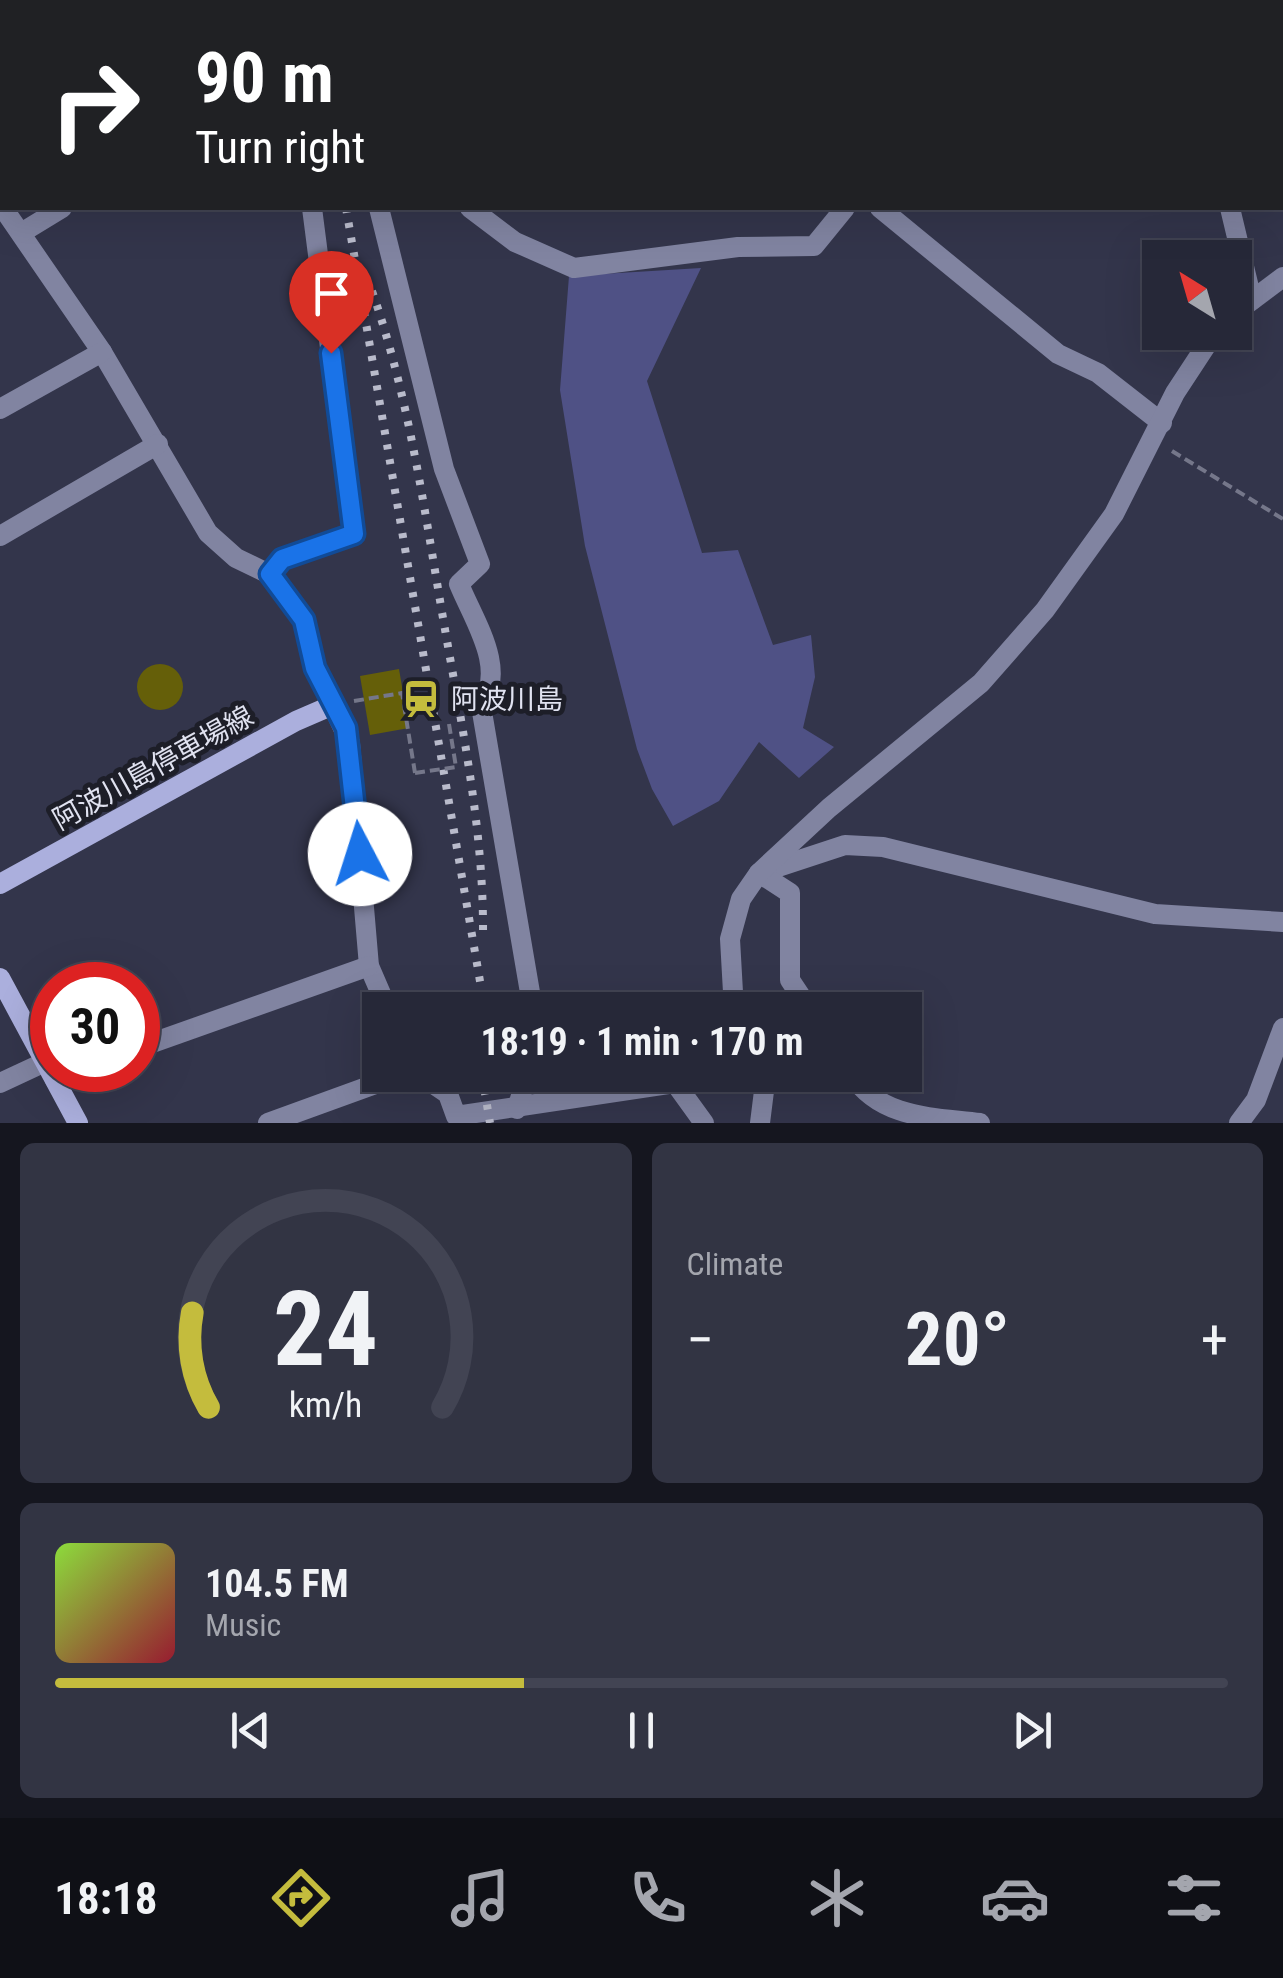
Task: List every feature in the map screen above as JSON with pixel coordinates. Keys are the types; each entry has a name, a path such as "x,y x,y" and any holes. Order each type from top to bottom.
{"main road":[{"name":"阿波川島停車場線","path":"0,884 296,720 334,705"},
{"path":"0,978 30,1034"},
{"path":"61,1092 78,1123"}],"street":[{"path":"5,210 102,352 208,533 236,558 270,574 304,620 315,668 350,743 369,966 380,992"},
{"path":"21,233 59,210"},
{"path":"270,574 282,559 354,534 312,210"},
{"path":"379,210 444,470 480,564 459,584 494,671 491,691 481,706 530,992"},
{"path":"473,210 515,242 574,268 738,247 814,246 843,210"},
{"path":"882,210 1058,354 1098,373 1158,431"},
{"path":"1230,210 1235,240"},
{"path":"1252,300 1283,277"},
{"path":"733,992 730,939 740,898 759,873 830,808 980,682 1045,610 1114,514 1204,350"},
{"path":"0,409 102,352"},
{"path":"0,536 158,444"},
{"path":"759,873 845,845 883,847 1155,914 1283,922"},
{"path":"759,873 790,893 790,980 798,992"},
{"path":"160,1040 369,966"},
{"path":"1239,1123 1256,1100 1283,1028"},
{"path":"0,1084 30,1076"},
{"path":"268,1123 362,1089"},
{"path":"445,1092 457,1120 610,1092"},
{"path":"517,1109 522,1092"},
{"path":"688,1092 704,1123"},
{"path":"760,1123 764,1092"},
{"path":"866,1092 894,1112 980,1123"}],"path":[{"path":"1158,431 1283,519"},
{"path":"334,705 402,693 415,774 456,767 449,724"}],"shaded area":[{"path":"701,268 647,381 702,553 738,550 773,645 811,635 815,677 803,728 834,747 799,778 759,742 719,801 673,826 652,789 637,749 585,546 560,390 569,276"}],"building":[{"path":"160,664 176,671 183,687 176,703 160,710 144,703 137,687 144,671"},
{"path":"399,669 409,728 370,735 360,676"}],"railway":[{"path":"346,210 482,992"},
{"path":"372,291 396,371 414,453 464,736 480,856 483,935"},
{"path":"485,1092 490,1123"}],"place":[{"name":"阿波川島","path":"421,699"}],"route":[{"path":"331,353 354,534 282,559 270,574 304,620 315,668 346,728 360,854"}]}
